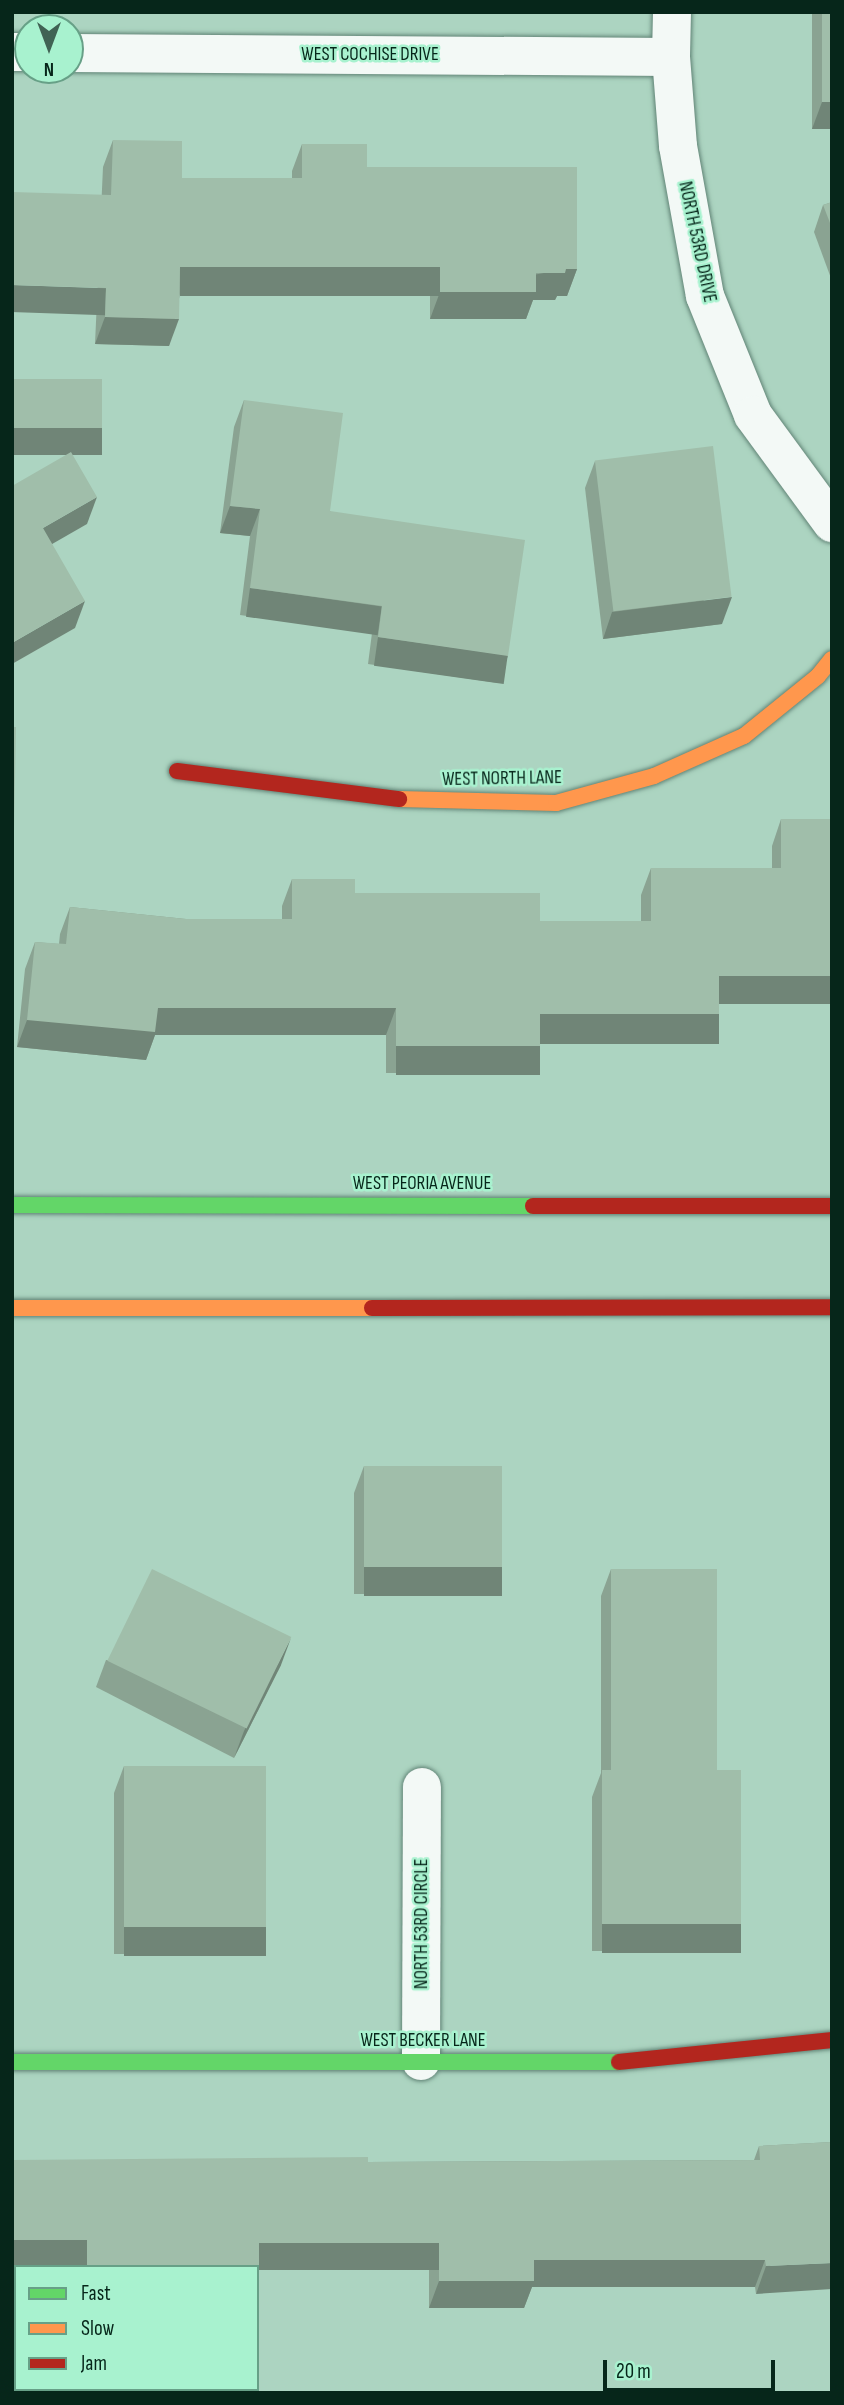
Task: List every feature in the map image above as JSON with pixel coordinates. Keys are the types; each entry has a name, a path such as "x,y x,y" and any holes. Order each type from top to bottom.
{"main road":[{"name":"WEST NORTH LANE","path":"177,771 415,801 556,803 654,776 744,736 817,676 832,659"},
{"name":"WEST PEORIA AVENUE","path":"12,1206 832,1206"},
{"path":"12,1308 832,1307"},
{"name":"WEST BECKER LANE","path":"12,2062 633,2062 832,2040"}],"street":[{"name":"NORTH 53RD DRIVE","path":"671,12 671,57 678,146 705,296 753,415 832,523"},
{"name":"WEST COCHISE DRIVE","path":"84,53 671,57"},
{"name":"NORTH 53RD CIRCLE","path":"421,2061 422,1787"}],"building":[{"path":"822,12 832,12 832,102 822,102"},
{"path":"113,140 182,141 182,178 302,178 302,144 367,144 367,167 577,167 577,269 566,269 565,273 536,273 536,292 440,292 440,267 180,267 179,319 105,317 106,288 12,285 12,192 111,195"},
{"path":"832,202 832,228 823,205"},
{"path":"12,379 102,379 102,428 12,428"},
{"path":"244,400 343,413 330,511 525,540 508,656 378,637 382,606 250,588 260,509 230,506"},
{"path":"713,446 732,597 613,611 595,461"},
{"path":"71,452 97,497 43,528 85,601 12,643 12,486"},
{"path":"12,727 16,727 14,831 12,831"},
{"path":"781,819 832,819 832,976 719,976 719,1014 540,1014 540,1046 396,1046 396,1008 158,1008 155,1032 27,1020 35,942 66,944 70,907 186,919 292,919 292,879 355,879 355,893 540,893 540,921 651,921 651,868 781,868"},
{"path":"364,1466 502,1466 502,1567 364,1567"},
{"path":"152,1569 291,1637 247,1729 107,1661"},
{"path":"611,1569 717,1569 717,1770 741,1770 741,1924 602,1924 602,1770 611,1770"},
{"path":"124,1766 266,1766 266,1927 124,1927"},
{"path":"832,2142 832,2263 766,2266 765,2260 534,2260 534,2281 439,2281 439,2243 259,2243 259,2265 87,2265 87,2240 12,2240 12,2160 368,2157 368,2162 760,2160 759,2146"}],"traffic: fast":[{"path":"12,1205 533,1206"},
{"path":"12,2062 619,2062"}],"traffic: slow":[{"path":"399,799 556,803 654,776 744,736 818,676 832,659"},
{"path":"12,1308 372,1308"}],"traffic: jam":[{"path":"177,771 399,799"},
{"path":"533,1206 832,1206"},
{"path":"372,1308 832,1307"},
{"path":"619,2062 832,2040"}]}
